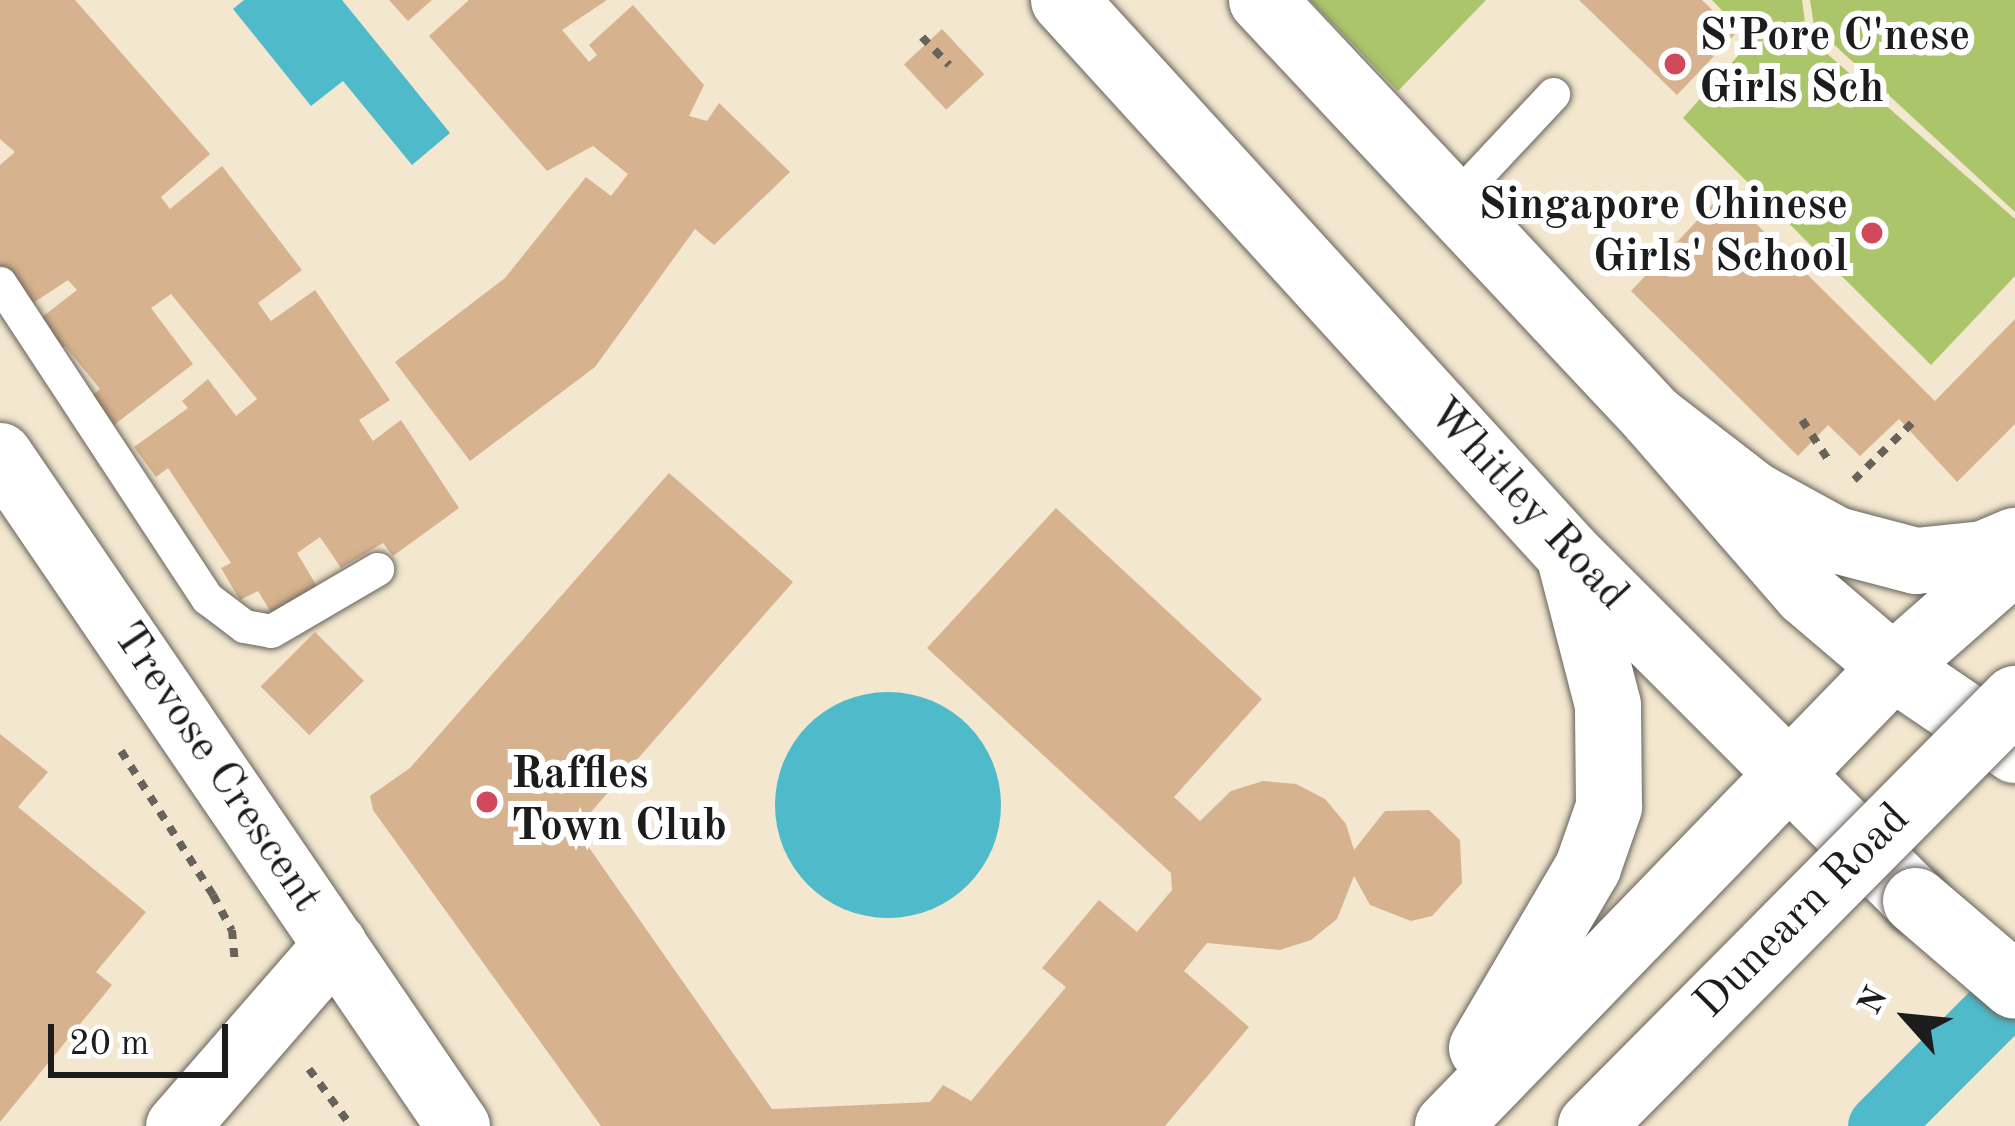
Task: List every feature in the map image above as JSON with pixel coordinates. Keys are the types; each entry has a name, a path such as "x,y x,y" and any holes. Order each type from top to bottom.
{"main road":[{"name":"Whitley Road","path":"1064,0 1569,554 1916,901 2015,986"},
{"path":"1262,0 1653,417 1806,593 1893,667 2015,750"},
{"path":"1653,417 1754,495 1836,540 1916,561 1984,554 2015,542"},
{"path":"1430,1126 1526,983 1588,867 1609,807 1608,706 1569,554"},
{"path":"1448,1126 1893,667 2015,560"},
{"name":"Dunearn Road","path":"1591,1126 2015,699"}],"street":[{"name":"Trevose Crescent","path":"0,454 335,944 177,1126"},
{"path":"335,944 458,1126"}],"lane":[{"path":"1453,202 1553,94"},
{"path":"0,283 207,598 244,626 271,631 377,569"}],"path":[{"path":"922,38 949,65"},
{"path":"1646,274 1658,262"},
{"path":"1802,420 1846,487 1916,419"},
{"path":"112,737 232,930 229,981"}],"green space":[{"path":"1310,0 1486,0 1398,91"},
{"path":"1712,0 1802,0 1807,36 2015,219 2015,276 1931,365 1683,118 1751,41"},
{"path":"1810,0 2015,0 2015,212 1814,26"}],"water":[{"path":"244,0 342,0 450,133 412,165 343,81 311,106 233,9"},
{"path":"888,692 931,701 968,725 992,762 1001,805 992,848 968,885 931,909 888,918 845,909 808,885 784,848 775,805 784,762 808,725 845,701"}],"building":[{"path":"0,0 75,0 210,154 161,197 170,209 222,166 302,270 258,303 271,321 315,290 390,400 359,420 373,441 401,420 459,508 393,556 383,543 341,568 320,537 297,553 318,588 272,614 258,591 240,600 221,568 231,563 168,468 156,477 134,447 188,408 182,401 208,379 236,416 257,399 171,294 151,308 193,364 114,425 93,395 100,389 65,346 54,353 33,324 77,290 68,280 24,309 0,270 0,165 15,152 0,139"},
{"path":"389,0 432,0 408,21"},
{"path":"469,0 607,0 562,30 589,62 597,55 589,45 633,5 704,85 689,116 707,121 719,103 790,172 714,245 695,229 595,367 470,461 395,362 505,278 586,177 611,196 628,174 593,146 547,171 429,36"},
{"name":"S'Pore C'nese Girls Sch","path":"1579,0 1702,0 1736,33 1677,95"},
{"path":"942,29 984,74 946,110 904,64"},
{"path":"1724,192 1935,401 2015,319 2015,424 1957,482 1899,419 1860,456 1828,425 1798,456 1631,291"},
{"name":"Raffles Town Club","path":"669,473 793,582 576,829 772,1109 930,1102 943,1085 971,1101 1066,987 1042,968 1099,900 1137,932 1172,890 1171,873 927,648 1056,508 1262,699 1174,797 1200,821 1231,791 1263,781 1296,784 1325,799 1346,824 1354,850 1385,811 1429,810 1460,840 1462,883 1432,916 1411,921 1370,905 1354,876 1337,919 1311,940 1280,950 1207,943 1184,971 1249,1027 1165,1126 601,1126 373,810 370,796 410,768"},
{"path":"315,632 364,681 309,735 261,686"},
{"path":"0,734 48,772 18,807 146,912 96,972 112,985 0,1122"}],"waterway":[{"path":"1879,1126 2015,990"}],"place":[{"name":"S'Pore C'nese Girls Sch","path":"1675,64"},
{"name":"Singapore Chinese Girls' School","path":"1872,233"},
{"name":"Raffles Town Club","path":"487,802"}]}
